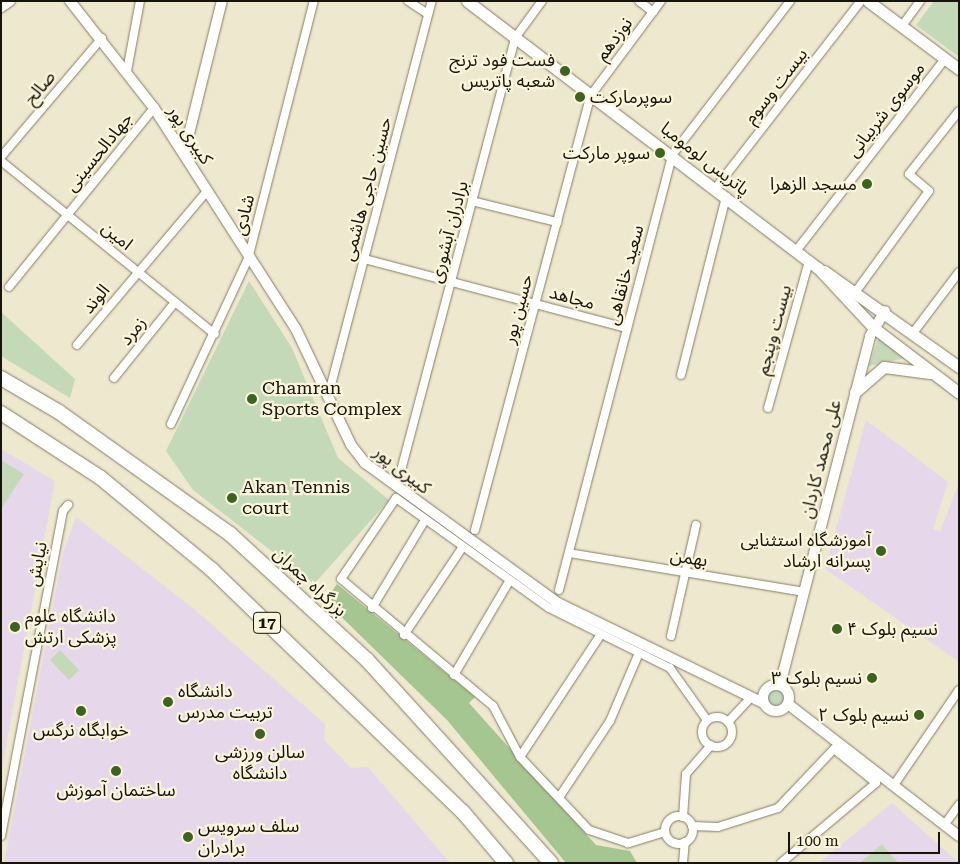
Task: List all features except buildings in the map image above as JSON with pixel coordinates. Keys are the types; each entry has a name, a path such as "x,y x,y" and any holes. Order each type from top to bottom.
{"highway":[{"name":"بزرگراه چمران","path":"1,378 59,412 230,534 367,660 551,863"},
{"name":"17","path":"1,412 100,478 211,569 463,812 506,863"}],"main road":[{"name":"پاتریس لومومبا","path":"467,1 809,260 874,328 959,393"},
{"path":"868,1 959,69"},
{"path":"818,268 857,290 959,367"},
{"path":"855,392 884,367 933,373"}],"street":[{"path":"1,7 10,1"},
{"name":"کبیری پور","path":"70,1 127,71 184,154 248,259 301,337 351,445 374,472 556,602 763,703"},
{"path":"127,71 140,1"},
{"path":"184,154 222,1"},
{"name":"شادی","path":"171,424 215,334 248,259 314,1"},
{"path":"408,1 428,14"},
{"name":"حسین حاجی هاشمی","path":"331,385 432,1"},
{"name":"برادران آبشوری","path":"399,478 515,38 542,1"},
{"path":"639,1 653,12"},
{"name":"نوزدهم","path":"591,95 661,1"},
{"name":"سعید خانقاهی","path":"559,590 672,155 790,1"},
{"name":"بیست وسوم","path":"715,189 860,1"},
{"path":"902,26 920,1"},
{"name":"صالح","path":"1,159 102,38"},
{"name":"موسوی شربیانی","path":"796,251 945,59"},
{"name":"حسین پور","path":"475,530 591,95"},
{"name":"جهادالحسینی","path":"9,287 154,108"},
{"path":"857,290 929,191 910,174 959,111"},
{"name":"امین","path":"1,159 215,334"},
{"name":"الوند","path":"77,345 207,191"},
{"path":"681,375 726,198"},
{"path":"472,201 557,222"},
{"name":"مجاهد","path":"364,258 627,328"},
{"name":"بیست وپنجم","path":"768,408 809,260"},
{"path":"913,333 959,272"},
{"name":"زمرد","path":"114,378 175,302"},
{"name":"علی محمد کاردان","path":"780,686 855,392 874,328 885,312"},
{"path":"666,832 628,843 589,830 560,796 520,757 493,706 404,635 341,579 396,498 462,548 549,608 670,668 707,720"},
{"name":"نیایش","path":"1,836 63,511 68,505"},
{"path":"372,608 425,520"},
{"path":"671,636 696,525"},
{"path":"404,635 462,548"},
{"name":"بهمن","path":"569,553 804,592"},
{"path":"454,675 510,580"},
{"path":"520,757 601,634"},
{"path":"560,796 610,721 639,653"},
{"path":"780,686 789,695 788,704 773,712 763,703 768,687 780,686"},
{"path":"894,785 959,690"},
{"path":"751,697 728,722 729,740 710,745 686,774 683,817 692,826 718,827 778,808 834,748 876,783 782,863"},
{"path":"788,704 959,836"},
{"path":"707,720 716,717 728,722"},
{"path":"707,720 702,734 710,745"},
{"path":"945,824 959,805"},
{"path":"666,832 670,819 683,817"},
{"path":"683,863 686,842 692,826"},
{"path":"666,832 673,842 686,842"}],"shaded area":[{"path":"866,420 948,482 933,529 940,531 959,483 959,662 825,569"},
{"name":"دانشگاه علوم پزشکی ارتش","path":"1,449 55,481 1,773"},
{"name":"دانشگاه تربیت مدرس","path":"76,517 195,610 325,724 324,740 351,768 368,767 450,863 4,863 63,553"},
{"path":"892,803 959,863 819,863"}],"green space":[{"path":"934,1 959,1 959,57 916,25"},
{"name":"Chamran Sports Complex","path":"249,281 292,348 338,458 389,500 314,584 193,490 166,451"},
{"path":"1,312 75,379 70,398 1,356"},
{"path":"879,336 905,358 869,366"},
{"path":"1,460 24,474 1,509"},
{"path":"337,584 475,697 469,703 596,845 630,851 637,863 566,863 447,720 325,601"},
{"path":"60,650 79,670 69,680 50,660"},
{"path":"776,690 782,693 785,699 782,705 776,708 770,705 767,699 770,693"},
{"path":"882,844 898,863 860,863"}],"place":[{"name":"فست فود ترنج شعبه پاتریس","path":"565,71"},
{"name":"سوپرمارکت","path":"580,97"},
{"name":"سوپر مارکت","path":"660,153"},
{"name":"مسجد الزهرا","path":"867,184"},
{"name":"Chamran Sports Complex","path":"252,399"},
{"name":"Akan Tennis court","path":"232,498"},
{"name":"آموزشگاه استثنایی پسرانه ارشاد","path":"881,551"},
{"name":"دانشگاه علوم پزشکی ارتش","path":"15,627"},
{"name":"نسیم بلوک ۴","path":"837,629"},
{"name":"نسیم بلوک ۳","path":"872,678"},
{"name":"دانشگاه تربیت مدرس","path":"168,702"},
{"name":"خوابگاه نرگس","path":"81,711"},
{"name":"نسیم بلوک ۲","path":"919,715"},
{"name":"سالن ورزشی دانشگاه","path":"260,734"},
{"name":"ساختمان آموزش","path":"116,771"},
{"name":"سلف سرویس برادران","path":"188,837"}]}
